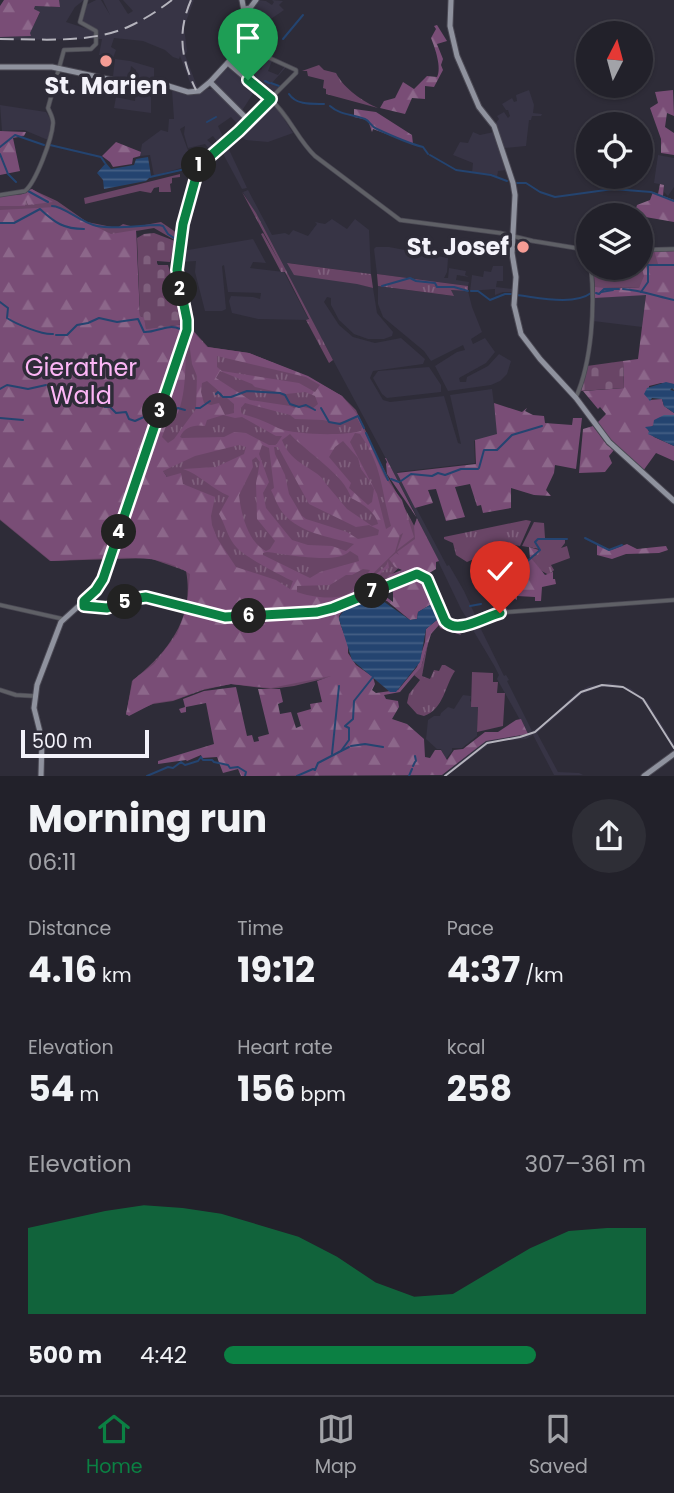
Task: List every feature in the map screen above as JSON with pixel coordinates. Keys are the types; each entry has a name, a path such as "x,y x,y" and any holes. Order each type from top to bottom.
{"main road":[{"path":"0,67 58,68 117,81 162,84 188,92 202,89 213,85 233,55 245,9 242,0"},
{"path":"245,9 250,8 256,0"},
{"path":"450,0 450,41 482,111 494,125 513,183 515,195 512,236 516,277 514,309 521,334 576,398 598,429 674,501"},
{"path":"41,775 42,740 34,715 34,696 63,619 82,605 100,584 187,330 177,270 183,224 199,166 271,99 228,63"},
{"path":"213,85 249,121"},
{"path":"264,105 276,104"},
{"path":"644,775 674,754"}],"street":[{"path":"0,195 23,192 30,185 51,134 53,119 48,108 64,50 91,49 96,44 96,31 80,23 86,0"},
{"path":"238,36 263,55 297,71 271,99 315,156 400,220 576,248"},
{"path":"653,250 674,249"},
{"path":"576,398 590,331 592,280"},
{"path":"82,605 107,608 135,598 152,598 225,617 317,612 416,574 427,579 445,621 450,627 456,628 504,612 674,600"},
{"path":"0,606 63,619"},
{"path":"0,690 16,695 34,696"}],"shaded area":[{"path":"59,0 84,0 75,7 66,22 91,30 95,34 98,33 96,30 81,21 86,5 96,0 101,0 110,15 103,0 119,0 128,14 133,11 123,0 194,0 184,27 187,51 185,55 198,89 193,90 180,56 179,59 173,57 165,50 143,41 114,38 111,47 116,50 113,58 99,55 102,39 0,40 0,37 31,36 29,33 40,13 34,9 35,6 59,7"},
{"path":"258,0 272,5 272,0 283,1 279,5 284,10 268,21 272,27 269,30 254,20 251,25 276,46 273,51 243,28"},
{"path":"267,58 272,61 268,71 278,75 287,66 272,83 279,88 270,95 241,72 246,61 261,70"},
{"path":"115,59 154,68 154,77 160,80 135,81 136,70 131,66 129,80 115,78"},
{"path":"227,65 256,89 240,110 212,83"},
{"path":"136,85 151,85 151,113 114,108 116,97 135,101"},
{"path":"214,89 245,118 240,127 231,117 218,126 247,188 242,189 222,148 213,136 207,140 215,147 211,151 205,144 188,148 185,126 180,129 192,161 191,165 154,176 150,155 140,156 142,144 161,130 168,132 169,119 174,119 172,90 192,95"},
{"path":"529,90 534,105 533,113 542,114 532,116 529,120 526,146 504,148 495,124 499,119 497,116 504,112 508,118 510,116 502,104 512,98 514,102 517,101 516,95"},
{"path":"271,104 279,111 293,133 268,142 243,138 240,132"},
{"path":"0,105 46,112 51,120 48,140 24,130 2,131"},
{"path":"473,132 480,135 494,132 507,170 498,171 497,177 492,174 472,173 473,163 453,155 460,142 468,143"},
{"path":"658,155 674,158 674,187 668,196 664,192 664,185 654,183"},
{"path":"248,190 272,235 289,235 293,230 308,236 317,224 315,222 325,224 332,219 347,229 355,219 369,230 371,274 288,263 373,288 377,313 393,332 392,336 384,339 368,339 354,334 339,320 331,305 331,298 327,297 324,302 339,325 353,337 375,343 401,338 425,359 423,364 373,371 370,378 383,400 390,402 444,396 458,443 461,444 450,395 492,389 498,435 474,441 475,463 397,472 477,619 469,622 461,609 414,511 243,192"},
{"path":"253,239 266,263 253,262 250,268 284,272 309,320 258,319 232,313 229,301 231,296 260,299 261,293 228,292 224,265 226,309 205,311 195,272 196,261 180,262 182,251"},
{"path":"376,247 448,258 444,278 448,278 449,268 466,271 465,275 469,277 457,275 456,280 469,282 468,286 377,274"},
{"path":"493,266 503,266 503,281 497,281 496,287 513,289 513,292 495,295 495,289 470,291 472,275 483,277 484,271 491,272"},
{"path":"378,286 453,296 449,290 468,291 482,332 471,339 473,344 485,338 495,352 486,363 459,378 460,382 466,382 467,377 488,366 499,354 511,361 507,374 491,385 448,391 435,366 465,350 463,345 431,361 424,351 383,317 378,304"},
{"path":"646,294 642,327 593,321 595,298"},
{"path":"429,367 441,385 441,392 387,398 373,378 378,371"},
{"path":"477,621 504,676 509,680 507,681 532,731 544,724 576,693 589,686 611,683 630,688 647,701 674,744 674,751 650,710 637,696 622,688 601,687 582,694 537,733 558,772 583,775 554,775 533,735 526,739 492,742 448,775 442,776 486,741 528,734 497,679 499,675 495,667 470,625"},
{"path":"463,695 471,696 470,701 478,707 477,736 462,748 452,748 446,759 441,749 437,749 426,739 428,720 440,716 448,707 454,709"}],"green space":[{"path":"4,0 59,0 60,7 35,6 34,9 40,12 31,36 0,37 0,6"},
{"path":"437,25 447,41 437,44 443,59 443,70 434,87 425,86 425,99 412,98 405,114 380,108 384,101 395,98 403,82 414,89 427,76 437,77 438,63 431,38 436,29 434,26"},
{"path":"319,65 324,70 336,73 355,94 378,108 326,94 326,89 323,88 324,80 308,76 307,71 302,71"},
{"path":"673,90 674,116 667,113 665,127 674,133 674,155 661,153 661,139 650,108 658,103 655,92"},
{"path":"354,109 376,112 412,135 413,144 373,129 372,132 368,120 354,117"},
{"path":"0,131 26,132 24,136 13,138 20,171 0,175"},
{"path":"116,142 141,152 140,156 133,158 132,164 113,167 102,156"},
{"path":"180,174 180,177 172,178 171,192 159,192 159,187 154,188 151,193 140,191 85,204 84,198"},
{"path":"660,184 664,185 663,196 674,200 674,222 653,218 653,203 642,203 650,200 653,192 658,194"},
{"name":"Gierather Wald","path":"31,189 57,201 87,222 117,228 123,224 134,227 161,222 180,235 178,242 154,228 136,231 139,316 183,333 143,448 235,573 265,592 325,606 237,572 148,451 190,327 208,347 249,353 308,377 342,396 356,410 380,462 424,544 388,578 327,606 337,611 348,665 346,670 331,677 271,689 231,684 153,704 126,715 132,681 167,646 182,619 188,588 186,571 149,558 50,561 0,520 0,196 23,194"},
{"path":"32,189 53,202 28,205 26,200 25,206 0,206 0,196 21,195"},
{"path":"242,192 256,213 333,360 329,363 306,320 309,319 285,272 281,272 261,234 263,233 280,263"},
{"name":"Gierather Wald","path":"56,207 111,234 136,230 140,316 144,317 146,329 185,324 107,558 51,561 0,519 0,210"},
{"path":"154,233 175,241 170,262 157,263 168,265 171,275 174,276 185,324 146,329 144,318 140,316 137,238"},
{"path":"654,250 658,264 653,264"},
{"path":"674,250 674,384 649,386 649,400 662,399 664,406 674,413 674,416 663,416 648,430 654,437 674,446 674,461 656,453 643,471 611,441 597,423 606,414 600,407 598,409 583,391 624,388 623,361 638,359 646,295 595,298 595,287 639,288 640,280 653,280 653,251"},
{"path":"287,263 371,274 373,288 294,275"},
{"path":"377,274 468,286 468,291 451,290 454,296 378,286"},
{"path":"594,280 642,280 639,288 595,287"},
{"path":"189,327 207,347 249,353 308,376 342,396 356,413 384,476 402,500 414,537 397,550 403,533 400,535 395,552 354,592 386,566 388,561 389,568 368,587 383,578 384,583 389,575 402,570 395,567 389,559 396,553 399,555 397,552 415,539 414,526 417,518 439,561 436,562 436,569 426,575 413,572 406,574 349,600 351,595 317,609 248,612 187,606 190,574 181,568 142,558 111,558","holes":["186,342 189,342 192,364 197,376 196,409 168,443 162,437 182,401","217,356 306,377 320,385 315,392 299,383 222,371 217,367","220,371 255,387 286,394 305,392 315,396 318,404 312,409 250,400 216,378","207,381 234,404 234,413 225,415 219,403 204,403 202,383","245,403 290,415 295,419 337,423 357,418 362,427 361,431 353,433 307,433 285,430 242,414 240,409","223,415 242,417 276,436 282,436 276,445 269,445 246,433 234,432 224,437 180,437 194,426 205,426 207,420","355,433 360,434 368,446 377,468 391,526 386,529 377,494 350,442","290,434 333,472 351,498 371,512 378,524 372,526 347,509 317,474 292,456 282,440","343,441 358,458 361,469 374,489 372,502 368,505 349,488 351,483 329,457","239,445 246,447 244,454 216,467 183,469 229,496 219,514 234,544 255,561 293,581 290,589 276,580 236,567 217,538 212,525 215,497 183,484 181,473 167,477 163,471 195,456","262,445 269,448 274,488 271,490 287,517 304,529 354,544 346,551 332,546 308,545 292,540 266,508 263,493 269,482 259,454","274,447 278,447 309,504 356,527 369,525 379,530 378,535 358,539 347,532 306,519 289,494","256,457 260,462 256,483 257,519 275,541 270,549 266,551 254,541 244,519 239,495 253,467 252,460","350,551 358,556 359,561 320,572 310,578 263,553 323,558 344,555","363,569 370,570 347,594 317,597 297,592 297,586 330,585 346,575"]},
{"path":"623,361 624,388 581,391 587,366"},
{"path":"494,403 522,412 527,408 525,411 533,415 544,416 545,423 572,425 573,418 582,418 576,469 555,465 546,490 551,496 534,495 511,488 511,508 483,513 481,505 477,506 470,484 455,487 465,517 446,521 436,489 428,490 433,503 415,508 397,473 476,464 475,440 497,434"},
{"path":"593,426 614,450 609,456 612,463 605,472 579,473 583,429"},
{"path":"386,458 416,517 387,474"},
{"path":"531,521 520,546 509,544 467,562 456,555 453,543 444,539 444,537"},
{"path":"534,522 544,523 545,538 565,540 561,548 567,546 570,558 551,565 554,570 549,575 538,569 531,558 540,549 522,546"},
{"path":"597,544 611,550 627,544 637,549 666,546 668,550 659,553 626,554 612,559 597,555"},
{"path":"529,547 539,550 531,558 545,575 553,572 556,584 542,587 541,601 535,601 535,597 517,596 517,600 509,595 505,601 508,610 504,611 501,603 496,604 494,601 500,596 490,582 508,574 515,567 518,558 527,561 530,559"},
{"path":"418,575 427,582 444,623 449,628 458,630 461,635 440,628 439,625 431,634 421,667 400,692 384,695 386,699 398,701 399,707 392,719 407,724 424,739 425,757 430,758 435,750 441,750 447,760 454,750 463,749 485,732 498,732 516,720 521,719 528,734 486,741 442,775 241,776 238,769 223,773 217,757 202,758 201,755 187,761 158,764 158,761 214,744 206,703 186,707 186,712 181,713 179,709 185,707 183,699 204,691 236,687 247,736 252,735 254,742 259,741 258,737 269,734 258,689 280,689 283,702 278,704 280,714 291,712 296,728 301,726 297,713 311,709 310,704 322,702 317,681 331,676 271,688 231,684 204,689 174,700 154,703 129,716 126,714 133,680 154,664 177,634 186,610 226,619 307,614 333,611 385,590 385,596 393,602 393,589 386,590","holes":["377,599 387,601 410,620 417,619 418,612 430,605 438,619 426,629 417,667 398,690 376,693 372,690 375,684 373,677 356,665 348,653 348,644 339,616 343,610"]},
{"path":"428,643 422,676 430,679 434,670 439,671 442,665 455,671 436,708 424,716 417,714 407,703 409,694 420,680 414,675 422,664"},
{"path":"472,672 493,673 493,682 498,682 497,693 505,693 503,726 477,732 478,707 471,707"}],"water":[{"path":"148,157 151,176 146,181 104,189 103,180 97,173 106,163 111,169 134,165 136,159"},
{"path":"666,382 674,384 674,390 670,390 674,391 674,413 664,406 662,399 652,398 650,401 644,394 647,388"},
{"path":"664,415 674,415 674,446 648,434 649,431 645,427 653,426 654,420"},
{"path":"380,599 410,620 417,619 418,612 430,605 438,619 426,629 420,662 396,692 390,692 352,660 339,619 350,607"}],"waterway":[{"path":"283,39 303,15"},
{"path":"265,81 269,83"},
{"path":"271,83 279,86"},
{"path":"289,94 300,102 324,104"},
{"path":"330,106 342,113 365,119 375,128 394,137 423,147 428,154"},
{"path":"207,122 216,117"},
{"path":"0,147 15,135 44,145"},
{"path":"50,145 101,157 105,163"},
{"path":"0,154 8,174 16,182"},
{"path":"430,155 456,170 491,175 507,181"},
{"path":"150,177 188,166"},
{"path":"517,183 526,183 555,197 613,189 651,192 674,201"},
{"path":"28,191 48,202"},
{"path":"52,206 97,226 163,226 168,234 177,240"},
{"path":"0,223 14,223 40,209 60,224 84,229"},
{"path":"175,257 177,242"},
{"path":"641,292 648,282 648,265 674,265"},
{"path":"382,286 410,278 435,283 437,287 454,287 468,291"},
{"path":"596,293 599,294 604,289 619,289"},
{"path":"623,289 674,300"},
{"path":"601,292 613,290"},
{"path":"471,291 478,291 490,300 512,294"},
{"path":"516,295 565,300 591,293"},
{"path":"0,302 8,308 7,318 29,329 53,334"},
{"path":"56,335 67,335 77,325 99,318 117,322 138,319 144,332 171,327 180,329"},
{"path":"0,389 7,385 28,389 46,385"},
{"path":"58,389 61,392 76,391 92,395 102,401 105,407 110,407 116,413 126,412 129,419 135,421 155,412"},
{"path":"216,394 218,392 223,397 231,397 247,391 280,393 285,395 290,404 299,407 306,405 315,410"},
{"path":"196,408 210,401"},
{"path":"170,412 178,408 185,410"},
{"path":"321,408 329,422 340,424 358,416 364,428"},
{"path":"0,418 23,420"},
{"path":"479,468 484,450 497,450 512,435 542,426"},
{"path":"366,433 388,480"},
{"path":"401,481 411,474 432,476 461,469 478,469"},
{"path":"391,479 399,482"},
{"path":"585,538 609,550 622,545"},
{"path":"491,602 499,603 502,598 512,596 511,589 525,573 523,565 540,550 535,542 538,539 567,539"},
{"path":"470,606 481,604"},
{"path":"297,776 315,770 318,763 341,751 349,740 349,728 345,726 353,719 354,701 373,677"},
{"path":"332,754 339,686"},
{"path":"351,746 365,744 383,747"},
{"path":"341,751 349,747"},
{"path":"415,756 416,761"},
{"path":"147,776 168,767 173,768 181,762 185,765 198,761 201,757 230,768 238,767 246,772 245,776"},
{"path":"413,766 415,762"},
{"path":"409,776 412,769"}],"tram line":[{"path":"445,776 487,743 535,732 581,692 602,685 623,687 643,699 674,748"}],"railway":[{"path":"0,39 99,36 136,23 172,0"},
{"path":"191,0 182,34 184,56 196,90"}],"place":[{"name":"St. Marien","path":"106,61"},
{"name":"St. Josef","path":"523,247"}],"route":[{"path":"248,80 271,99 199,166 183,224 177,270 187,330 103,579 84,601 84,606 107,608 146,597 225,617 317,612 417,574 427,579 450,627 459,628 500,613"}]}
